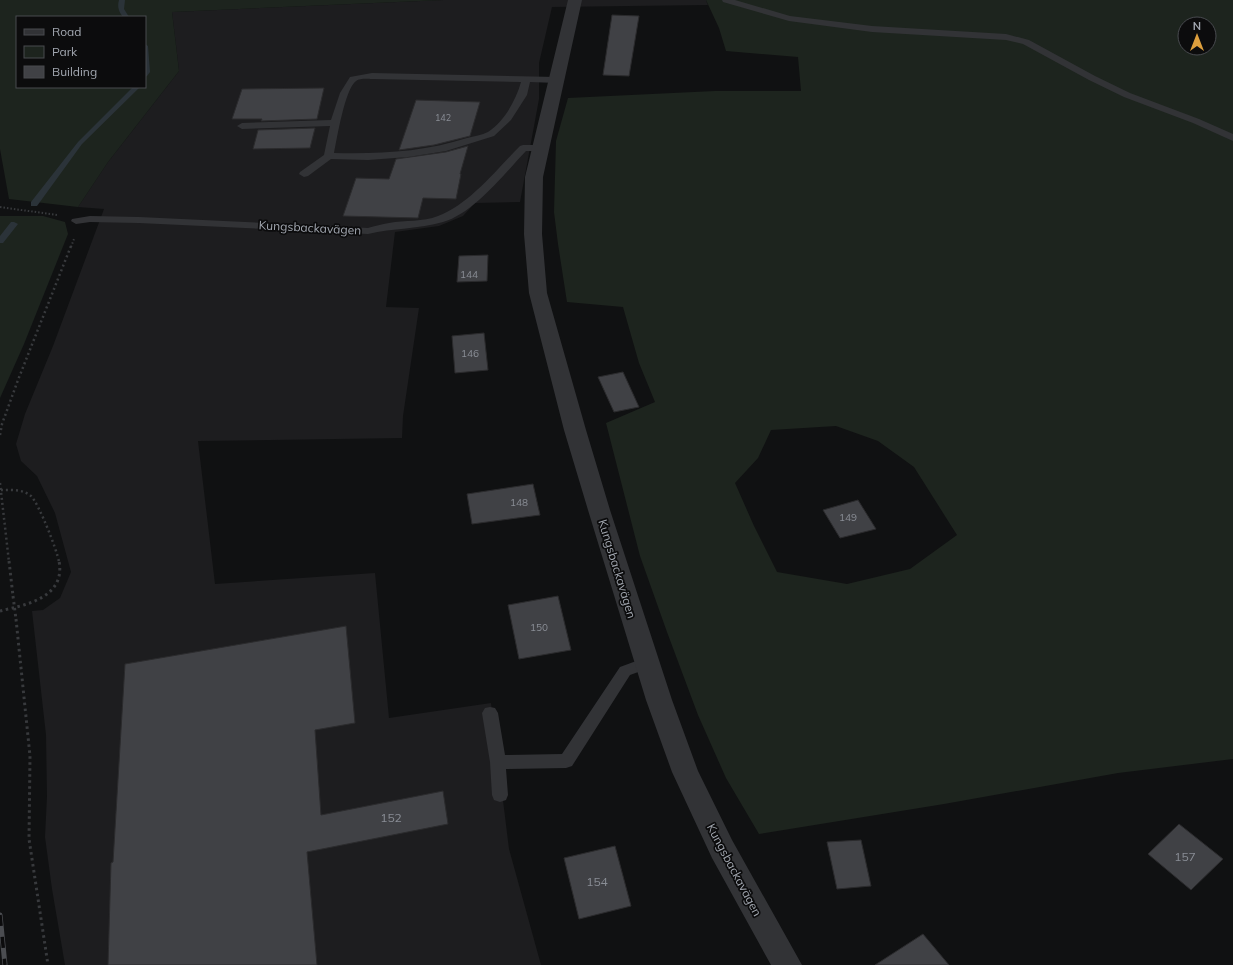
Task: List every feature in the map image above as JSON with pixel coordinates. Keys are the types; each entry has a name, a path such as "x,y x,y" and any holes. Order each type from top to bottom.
{"street":[{"name":"Kungsbackavägen","path":"575,0 534,177 533,234 538,293 577,437 647,662 685,772 722,849 787,965"}],"lane":[{"path":"726,0 789,18 872,29 1006,36 1026,42 1092,78 1127,95 1196,121 1233,138"},
{"path":"329,156 335,124 347,86 355,78 372,76 557,80"},
{"path":"304,174 329,156 368,157 408,154 446,148 491,134 506,120 522,95 526,79"},
{"path":"242,126 335,124"},
{"name":"Kungsbackavägen","path":"76,221 90,219 139,220 368,231 388,226 423,223 441,219 456,212 478,195 500,174 523,148 540,148"},
{"path":"498,762 566,761 625,671 647,662"},
{"path":"490,713 498,762 500,795"}],"path":[{"path":"0,207 6,209 55,214 76,221 77,227 74,239 18,380 2,424 0,435"},
{"path":"0,483 30,756 29,839 48,965"},
{"path":"0,611 36,601 48,593 56,584 60,573 59,562 53,542 31,496 18,490 1,490"}],"shaded area":[{"path":"443,0 706,0 708,5 552,7 539,63 539,99 520,202 475,203 463,216 439,226 395,232 386,307 419,308 403,416 402,438 198,441 215,584 375,573 389,718 491,703 509,849 541,965 65,965 45,837 47,796 46,735 32,611 43,610 60,598 71,572 55,513 37,476 21,461 16,444 25,414 53,346 104,209 78,207 108,162 179,71 172,12"}],"green space":[{"path":"0,0 443,0 172,12 179,71 108,162 78,207 9,199 0,149"},
{"path":"706,0 1233,0 1233,759 1118,773 944,804 759,834 726,778 698,715 667,632 640,556 606,423 655,402 639,363 623,307 567,302 554,212 556,141 568,98 715,91 801,91 798,57 726,51 719,28","holes":["836,426 878,441 914,467 957,535 910,569 847,584 777,572 735,483 758,458 771,430"]},
{"path":"0,216 43,216 65,222 68,234 24,344 0,398"}],"building":[{"path":"612,15 639,16 629,76 603,75"},
{"path":"324,88 317,119 261,121 262,119 232,119 242,89"},
{"path":"416,100 480,102 470,136 434,145 399,150"},
{"path":"315,128 310,148 253,149 258,130"},
{"path":"468,146 460,174 456,199 423,198 418,218 343,216 356,178 389,179 396,159 446,152"},
{"path":"488,255 487,281 457,282 459,256"},
{"path":"484,333 488,370 455,373 452,336"},
{"path":"623,372 639,407 614,412 598,377"},
{"path":"533,484 540,515 472,524 467,494"},
{"path":"858,500 876,529 840,538 823,510"},
{"path":"558,596 571,650 519,659 508,605"},
{"path":"346,626 355,723 315,730 321,815 443,791 448,824 307,852 317,965 108,965 111,863 113,862 125,664"},
{"path":"1179,824 1223,859 1191,890 1148,854"},
{"path":"861,840 871,886 837,889 827,842"},
{"path":"615,846 631,906 579,919 564,858"},
{"path":"923,934 949,965 875,965"}],"waterway":[{"path":"122,0 121,9 125,16"},
{"path":"146,59 146,74"},
{"path":"34,204 80,143 136,88"},
{"path":"0,241 14,224"}],"railway":[{"path":"0,915 5,965"}]}
